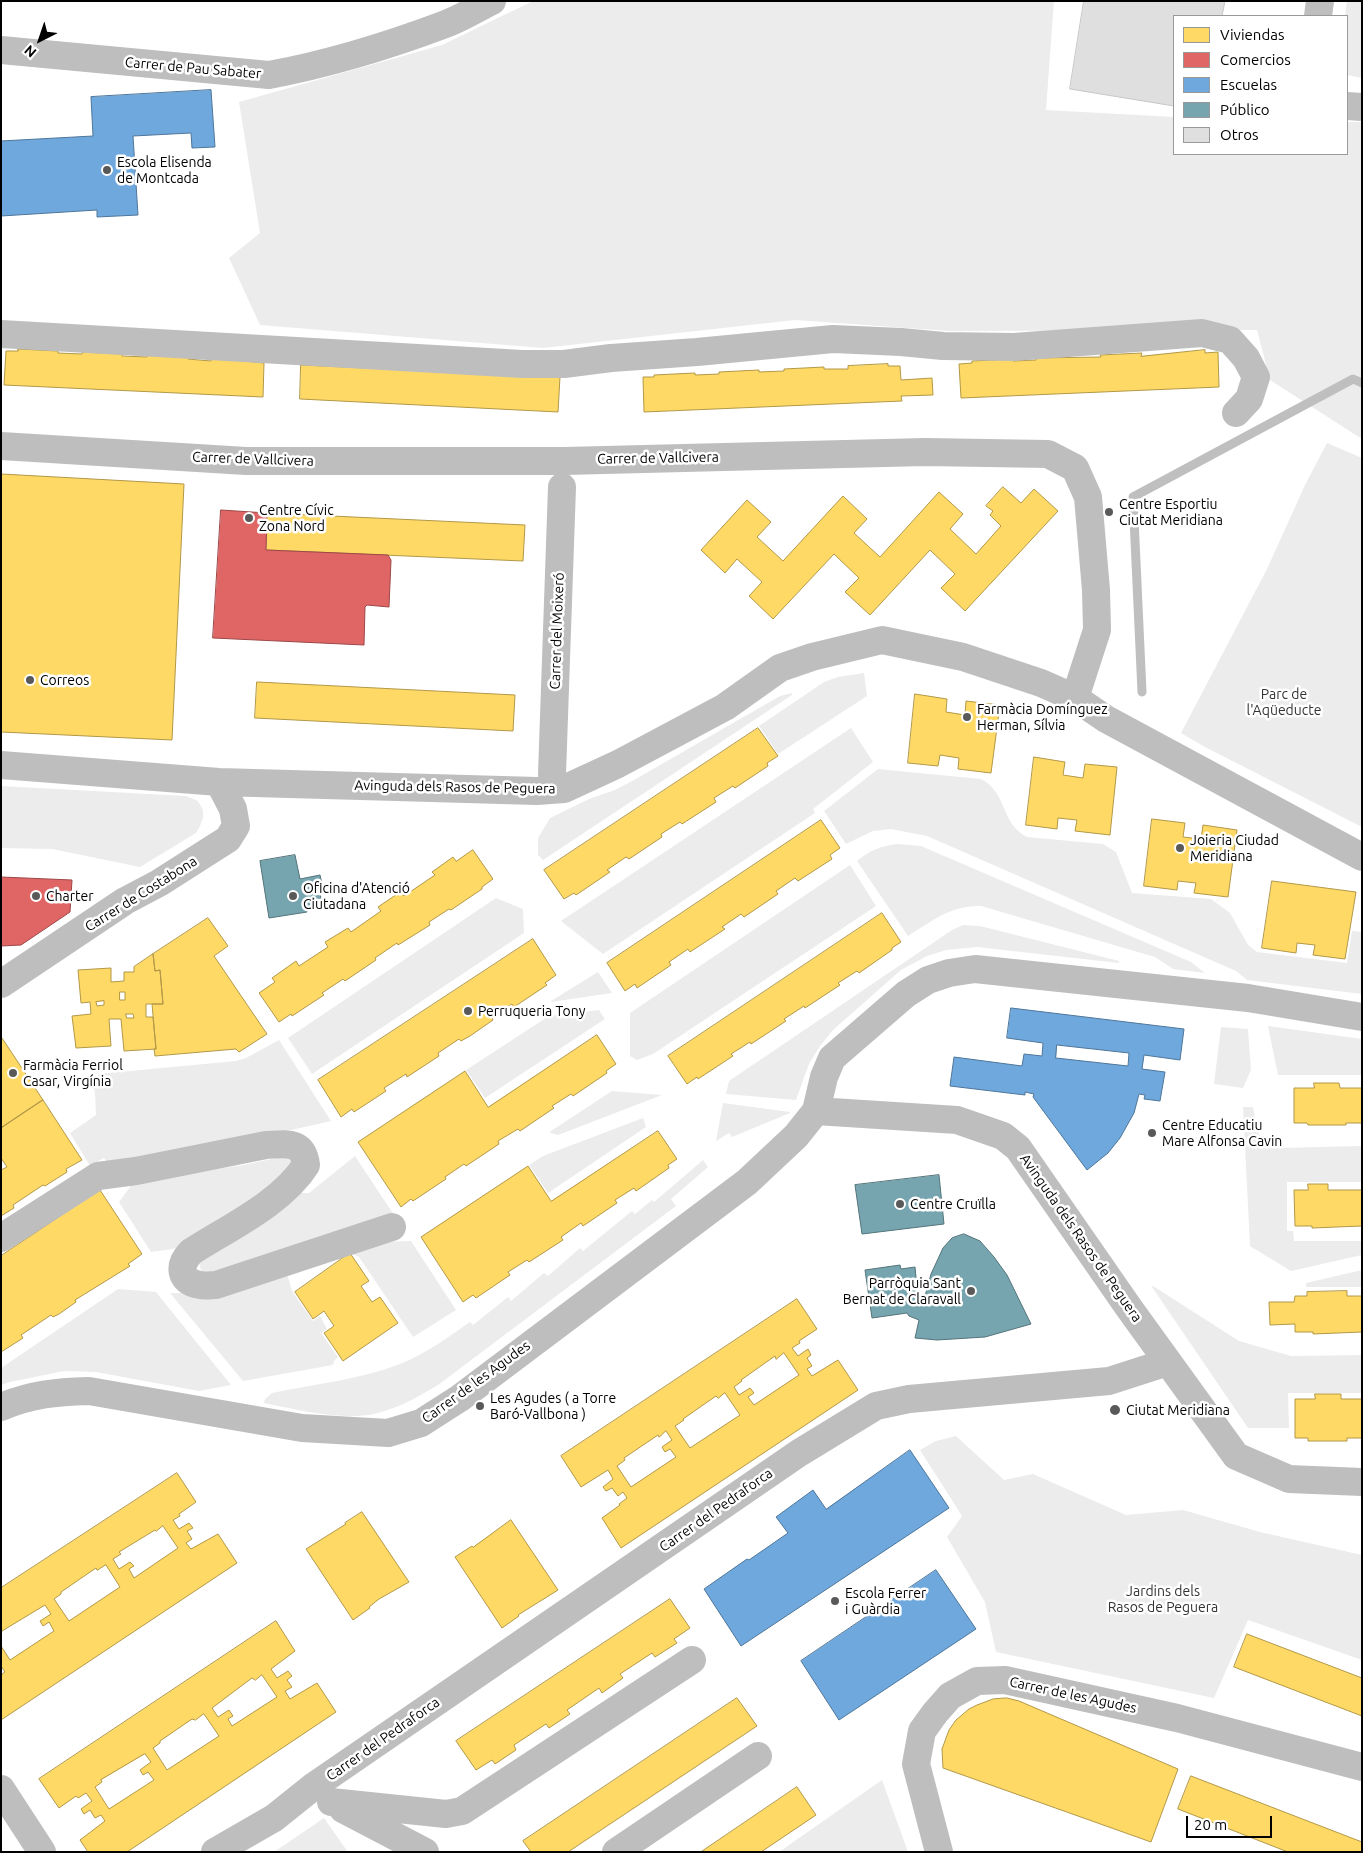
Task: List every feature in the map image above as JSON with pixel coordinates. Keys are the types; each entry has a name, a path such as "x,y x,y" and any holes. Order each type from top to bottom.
{"street":[{"name":"Carrer de Pau Sabater","path":"1,50 269,75 312,67 389,43 444,24 492,1"},
{"path":"1318,15 1320,1"},
{"path":"1348,106 1362,108"},
{"path":"1,334 522,364 564,364 611,358 833,339 943,346 1014,347 1202,333 1230,340 1246,358 1256,377 1249,399 1236,413"},
{"name":"Carrer de Vallcivera","path":"1,446 246,460 564,460 925,452 1048,454 1075,468 1088,497 1096,590 1097,630 1075,698"},
{"name":"Carrer del Moixeró","path":"552,774 562,487"},
{"name":"Avinguda dels Rasos de Peguera","path":"1,765 219,782 537,790 564,789 618,764 725,706 780,668 882,640 963,657 1041,683 1075,698 1106,719 1362,857"},
{"name":"Carrer de Costabona","path":"1,984 126,901 159,883 228,839 236,826 233,809 219,782"},
{"path":"816,1111 824,1077 832,1058 906,994 928,980 949,973 975,969 1248,998 1362,1017"},
{"name":"Avinguda dels Rasos de Peguera","path":"816,1111 957,1120 1003,1136 1018,1148 1236,1456 1289,1479 1362,1482"},
{"name":"Carrer de les Agudes","path":"1,1408 37,1394 89,1391 302,1428 388,1433 421,1423 460,1398 747,1182 796,1136 816,1111"},
{"path":"1,1238 98,1176 136,1171 266,1145 286,1144 298,1147 305,1155 306,1165 297,1179 264,1206 191,1252 183,1260 181,1269 184,1276 190,1282 200,1286 216,1285 392,1227"},
{"name":"Carrer del Pedraforca","path":"215,1852 274,1818 323,1794 799,1453 876,1406 909,1399 1109,1381 1168,1362"},
{"name":"Carrer del Pedraforca","path":"323,1794 446,1814 462,1811 692,1660"},
{"name":"Carrer de les Agudes","path":"939,1852 916,1764 922,1730 950,1696 977,1681 1005,1680 1177,1718 1362,1767"},
{"path":"616,1852 758,1756"},
{"path":"1,1789 42,1852"},
{"name":"Carrer del Pedraforca","path":"323,1794 426,1852"}],"green space":[{"path":"533,1 1054,1 1046,110 1173,117 1173,155 1348,155 1348,122 1362,122 1362,439 1270,380 1257,330 949,331 795,320 543,348 260,325 229,258 260,233 239,102 442,45"},
{"path":"1347,1 1362,1 1362,78 1348,75 1348,15 1345,15"},
{"name":"Parc de l'Aqüeducte","path":"1327,443 1362,458 1362,827 1181,733 1267,569 1305,485"},
{"path":"864,673 867,696 778,754 759,726 824,682 838,677"},
{"path":"792,693 792,695 543,860 538,855 538,838 550,818 589,799 615,790 780,696"},
{"path":"851,728 873,762 813,809 815,813 603,954 561,921"},
{"path":"878,769 981,779 996,792 1012,824 1027,837 1103,844 1116,852 1132,893 1211,899 1230,913 1248,945 1257,952 1347,963 1352,931 1362,932 1362,994 1247,980 1236,971 927,836 891,829 873,831 846,844 824,811"},
{"path":"1,786 186,796 198,801 203,810 203,818 196,833 140,867 52,849 1,848"},
{"path":"898,844 921,846 1191,962 1205,973 1173,969 1155,957 981,906 970,906 951,911 908,936 857,861 876,849"},
{"path":"850,865 876,906 653,1054 637,1060 630,1056 630,1013"},
{"path":"496,898 523,909 524,933 312,1074 288,1038"},
{"path":"963,925 980,926 1119,961 1119,963 977,947 946,950 927,956 901,970 833,1030 809,1064 796,1100 726,1094 729,1081 952,930"},
{"path":"598,972 612,993 551,1002 551,1001"},
{"path":"599,1010 605,1019 485,1098 466,1070 549,1016"},
{"path":"1268,1026 1362,1039 1362,1075 1278,1075"},
{"path":"1221,1027 1248,1029 1251,1070 1243,1088 1214,1084"},
{"path":"279,1040 331,1121 212,1148 107,1162 104,1158 90,1166 70,1133 96,1115 95,1092 89,1079 98,1079 98,1074 236,1061 246,1058"},
{"path":"612,1091 662,1095 558,1135 550,1133 551,1131"},
{"path":"723,1103 790,1113 732,1137 729,1133 716,1141"},
{"path":"1243,1107 1253,1107 1258,1133 1265,1141 1279,1148 1362,1146 1362,1182 1287,1182 1287,1231 1293,1231 1294,1241 1362,1241 1362,1255 1291,1271 1250,1246"},
{"path":"643,1118 646,1127 548,1193 529,1165 543,1156"},
{"path":"285,1156 292,1159 298,1168 203,1232 173,1249 151,1252 119,1202 133,1183 138,1180 244,1165"},
{"path":"355,1156 394,1215 221,1274 205,1274 201,1271 199,1261 298,1193 309,1193"},
{"path":"703,1160 708,1167 671,1199 676,1206 438,1385 386,1411 364,1416 341,1416 264,1403 265,1399 272,1393 369,1374 400,1364 436,1345 470,1322 473,1325 508,1297 511,1301 544,1273 548,1276 580,1248 583,1251 632,1211 635,1214 652,1200 654,1202"},
{"path":"411,1241 456,1310 413,1337 359,1257 349,1252 379,1242"},
{"path":"286,1270 292,1291 313,1321 320,1316 327,1329 321,1333 338,1357 333,1365 243,1381 170,1293 201,1293"},
{"path":"1362,1270 1362,1287 1306,1287 1306,1283"},
{"path":"1153,1286 1239,1341 1291,1356 1362,1355 1362,1393 1288,1393 1289,1428 1248,1428"},
{"path":"118,1289 156,1292 231,1385 199,1391 96,1372 64,1371 1,1385 1,1368"},
{"name":"Jardins dels Rasos de Peguera","path":"956,1436 1004,1480 1033,1474 1126,1515 1183,1510 1260,1532 1362,1555 1362,1660 1248,1620 1214,1698 996,1652 985,1602 947,1537 962,1516 920,1450 936,1441"},
{"path":"882,1780 908,1852 779,1852"},
{"path":"324,1818 348,1852 274,1852"}],"building: Viviendas":[{"path":"18,349 58,351 58,353 82,354 82,352 122,354 122,356 188,357 188,359 211,361 212,358 264,363 263,397 4,385 6,351 18,351"},
{"path":"1205,350 1205,353 1218,352 1219,387 961,398 959,364 972,363 972,361 1101,357 1100,355 1142,353 1141,356"},
{"path":"888,364 888,366 900,366 901,380 932,378 933,395 901,396 902,401 644,412 643,377 695,373 695,375 719,374 719,372 759,370 759,372 784,371 784,369 824,367 824,369 848,369 848,366"},
{"path":"301,365 560,377 558,412 300,399"},
{"path":"1,474 184,484 172,740 1,732"},
{"path":"1003,487 1021,503 1034,489 1058,511 965,611 941,588 955,574 930,550 870,615 845,592 859,578 834,554 773,619 749,596 762,582 737,559 725,573 701,550 747,500 771,522 757,537 783,561 843,496 867,519 854,533 880,557 939,492 963,514 950,529 976,554 1001,526 990,515 993,511 986,506"},
{"path":"267,513 525,525 523,561 266,550"},
{"path":"257,682 515,695 513,731 255,718"},
{"path":"915,694 947,699 946,712 965,715 966,701 1000,705 991,773 958,769 959,758 940,755 938,766 908,763"},
{"path":"758,728 778,756 767,763 768,766 735,788 733,786 714,798 716,802 682,824 680,822 661,834 662,837 629,859 626,857 607,870 610,872 576,895 574,893 564,899 544,870"},
{"path":"1034,757 1065,762 1063,775 1083,778 1085,764 1117,767 1110,835 1075,831 1077,820 1058,818 1057,829 1026,825"},
{"path":"1152,819 1185,823 1183,837 1201,839 1203,825 1237,830 1228,897 1194,893 1196,883 1178,881 1177,890 1144,886"},
{"path":"821,820 840,848 830,855 832,859 798,881 795,878 776,891 778,894 744,917 741,914 722,927 725,929 690,952 688,949 669,962 671,965 637,988 635,984 625,991 607,963"},
{"path":"473,850 493,879 482,889 429,922 430,925 398,945 397,943 345,981 343,979 322,993 324,995 292,1016 291,1014 279,1022 259,993 275,982 272,978 296,961 299,966 328,947 325,942 348,928 351,932 381,911 378,907 400,892 404,896 435,875 432,872 453,857 456,861"},
{"path":"1272,881 1356,892 1345,959 1313,955 1315,945 1297,943 1296,953 1262,948"},
{"path":"882,913 901,942 892,950 859,973 857,971 838,983 840,985 805,1008 804,1006 784,1019 786,1021 751,1044 750,1042 731,1054 733,1056 698,1079 697,1077 687,1084 668,1056"},
{"path":"208,918 228,946 214,956 267,1034 239,1052 236,1049 155,1056 152,1004 163,1004 160,970 155,971 153,954"},
{"path":"533,939 556,975 545,983 547,985 514,1007 512,1004 492,1017 493,1020 470,1036 461,1041 459,1039 438,1053 439,1056 407,1077 406,1074 384,1088 386,1091 354,1112 352,1109 341,1117 318,1080"},
{"path":"153,954 155,971 160,970 163,1004 146,1004 146,1017 153,1017 156,1049 124,1051 121,1019 109,1019 111,1046 76,1048 72,1016 91,1014 90,1002 81,1003 78,970 111,968 111,982 124,981 124,972 134,972 134,967","holes":["120,992 125,992 125,1000 120,1000","104,1001 104,1005 97,1006 96,1002","126,1014 133,1014 134,1018 127,1018"]},
{"path":"597,1035 616,1064 606,1071 607,1073 573,1096 571,1094 552,1106 554,1108 520,1131 518,1129 498,1141 499,1144 466,1166 464,1164 445,1177 446,1179 413,1201 411,1199 401,1207 358,1142 465,1071 488,1107"},
{"path":"1,1038 43,1100 1,1128"},
{"path":"1314,1083 1339,1083 1340,1088 1362,1088 1362,1123 1308,1125 1307,1123 1294,1123 1294,1088 1314,1088"},
{"path":"43,1100 82,1160 66,1169 67,1172 13,1205 14,1208 1,1216 1,1170 7,1167 1,1158 1,1128"},
{"path":"658,1131 677,1159 668,1165 669,1168 636,1191 634,1188 615,1200 617,1203 583,1226 581,1223 561,1237 563,1240 529,1262 527,1260 508,1272 510,1275 476,1298 473,1295 463,1302 421,1237 528,1166 551,1201"},
{"path":"1308,1184 1328,1184 1328,1190 1362,1190 1362,1226 1312,1228 1312,1226 1295,1226 1294,1190 1308,1190"},
{"path":"100,1190 142,1254 128,1264 130,1266 75,1300 76,1302 59,1314 53,1317 51,1315 21,1335 23,1338 1,1352 1,1256"},
{"path":"350,1253 369,1281 361,1286 372,1302 380,1297 398,1323 343,1361 324,1333 334,1326 324,1311 313,1319 295,1292"},
{"path":"1347,1291 1347,1296 1362,1296 1362,1332 1313,1334 1313,1332 1295,1332 1295,1324 1270,1325 1269,1302 1294,1302 1295,1296 1307,1296 1307,1292"},
{"path":"797,1299 817,1329 792,1348 798,1356 808,1349 811,1355 807,1358 812,1366 807,1369 812,1376 838,1360 858,1390 621,1548 602,1518 627,1498 623,1492 618,1496 612,1488 606,1491 603,1487 613,1479 608,1470 581,1487 561,1456","holes":["784,1353 799,1375 754,1405 748,1397 754,1393 750,1388 739,1395 734,1387 741,1380 775,1356 776,1359","725,1393 740,1415 690,1448 675,1426 716,1396 718,1398","666,1431 672,1440 662,1447 665,1452 670,1449 676,1457 631,1487 617,1466 625,1460 624,1458 658,1435 659,1437"]},
{"path":"1315,1394 1341,1394 1341,1399 1362,1399 1362,1438 1347,1438 1347,1441 1308,1441 1308,1438 1295,1438 1295,1399 1315,1399"},
{"path":"177,1473 196,1502 173,1520 179,1529 189,1523 193,1528 187,1531 192,1539 186,1543 191,1549 218,1534 237,1563 1,1720 1,1675 5,1672 1,1666 1,1646 10,1660 54,1631 49,1622 43,1626 40,1621 51,1614 45,1605 2,1631 1,1634 1,1588","holes":["163,1526 178,1548 134,1578 129,1569 134,1566 130,1562 119,1569 113,1559 121,1554 119,1552","106,1565 120,1587 69,1621 54,1599 96,1568 97,1570"]},
{"path":"362,1512 409,1582 379,1599 353,1620 306,1549"},
{"path":"511,1520 558,1590 518,1615 502,1628 455,1557 473,1547"},
{"path":"670,1599 690,1628 674,1639 677,1643 655,1657 652,1653 620,1674 623,1678 602,1693 599,1688 567,1710 570,1714 549,1728 546,1724 514,1745 516,1750 495,1764 492,1760 476,1770 456,1741"},
{"path":"276,1621 295,1651 271,1669 277,1678 288,1671 292,1676 287,1680 292,1687 285,1691 290,1699 317,1683 336,1712 127,1852 88,1852 80,1840 105,1821 101,1815 95,1818 90,1810 84,1814 81,1809 92,1801 86,1793 78,1798 76,1796 59,1808 39,1779","holes":["262,1675 277,1697 232,1726 228,1719 233,1716 229,1710 218,1717 212,1708 252,1678 255,1680","204,1714 219,1736 167,1770 153,1748 192,1719 195,1720","145,1754 151,1762 140,1770 143,1775 148,1772 154,1780 109,1809 95,1787 102,1782 101,1780"]},
{"path":"1247,1634 1362,1678 1362,1716 1234,1667"},
{"path":"737,1698 757,1726 568,1852 531,1852 523,1841"},
{"path":"1007,1698 1019,1701 1178,1769 1151,1842 943,1768 942,1749 949,1730 956,1720 977,1705 993,1699"},
{"path":"1191,1776 1362,1842 1362,1852 1288,1852 1178,1809"},
{"path":"797,1787 816,1815 761,1852 701,1852"}],"building: Comercios":[{"path":"221,510 267,513 266,550 388,555 391,560 389,607 367,605 365,607 364,645 213,638"},
{"name":"Charter","path":"1,877 72,880 70,912 21,945 1,946"}],"building: Escuelas":[{"path":"211,90 215,147 192,148 191,133 133,136 138,215 97,217 97,210 1,216 1,141 93,136 91,97"},
{"path":"1011,1008 1184,1029 1180,1060 1144,1055 1142,1069 1165,1072 1160,1101 1144,1099 1145,1095 1139,1094 1134,1113 1120,1138 1108,1153 1087,1170 1033,1097 1034,1094 1025,1092 1025,1095 950,1086 954,1057 1022,1066 1024,1054 1042,1056 1043,1043 1007,1038","holes":["1057,1045 1129,1053 1128,1066 1056,1058"]},
{"path":"910,1450 949,1508 741,1646 704,1589 788,1533 776,1517 813,1490 826,1509"},
{"path":"936,1570 976,1629 839,1720 801,1661"}],"building: Público":[{"name":"Oficina d'Atenció Ciutadana","path":"295,855 300,879 320,875 322,884 319,885 322,907 307,909 307,912 269,918 260,861"},
{"name":"Centre Cruïlla","path":"939,1175 944,1224 862,1234 855,1185"},
{"name":"Parròquia Sant Bernat de Claravall","path":"964,1234 980,1241 994,1257 1007,1275 1031,1324 985,1337 937,1340 915,1338 919,1320 909,1316 907,1313 872,1318 865,1270 900,1265 901,1269 915,1267 918,1297 925,1296 931,1274 943,1248 952,1238"}],"building: Otros":[{"path":"1084,1 1225,1 1222,15 1173,15 1173,106 1070,89"}],"waterway":[{"path":"1142,692 1133,497 1353,379 1362,383"}],"place":[{"name":"Escola Elisenda de Montcada","path":"107,170"},
{"name":"Centre Esportiu Ciutat Meridiana","path":"1109,512"},
{"name":"Centre Cívic Zona Nord","path":"249,518"},
{"name":"Correos","path":"30,680"},
{"name":"Farmàcia Domínguez Herman, Sílvia","path":"967,717"},
{"name":"Joieria Ciudad Meridiana","path":"1180,848"},
{"name":"Charter","path":"36,896"},
{"name":"Oficina d'Atenció Ciutadana","path":"293,896"},
{"name":"Perruqueria Tony","path":"468,1011"},
{"name":"Farmàcia Ferriol Casar, Virgínia","path":"13,1073"},
{"name":"Centre Educatiu Mare Alfonsa Cavin","path":"1152,1133"},
{"name":"Centre Cruïlla","path":"900,1204"},
{"name":"Parròquia Sant Bernat de Claravall","path":"971,1291"},
{"name":"Les Agudes ( a Torre Baró-Vallbona )","path":"480,1406"},
{"name":"Ciutat Meridiana","path":"1115,1410"},
{"name":"Escola Ferrer i Guàrdia","path":"835,1601"}]}
